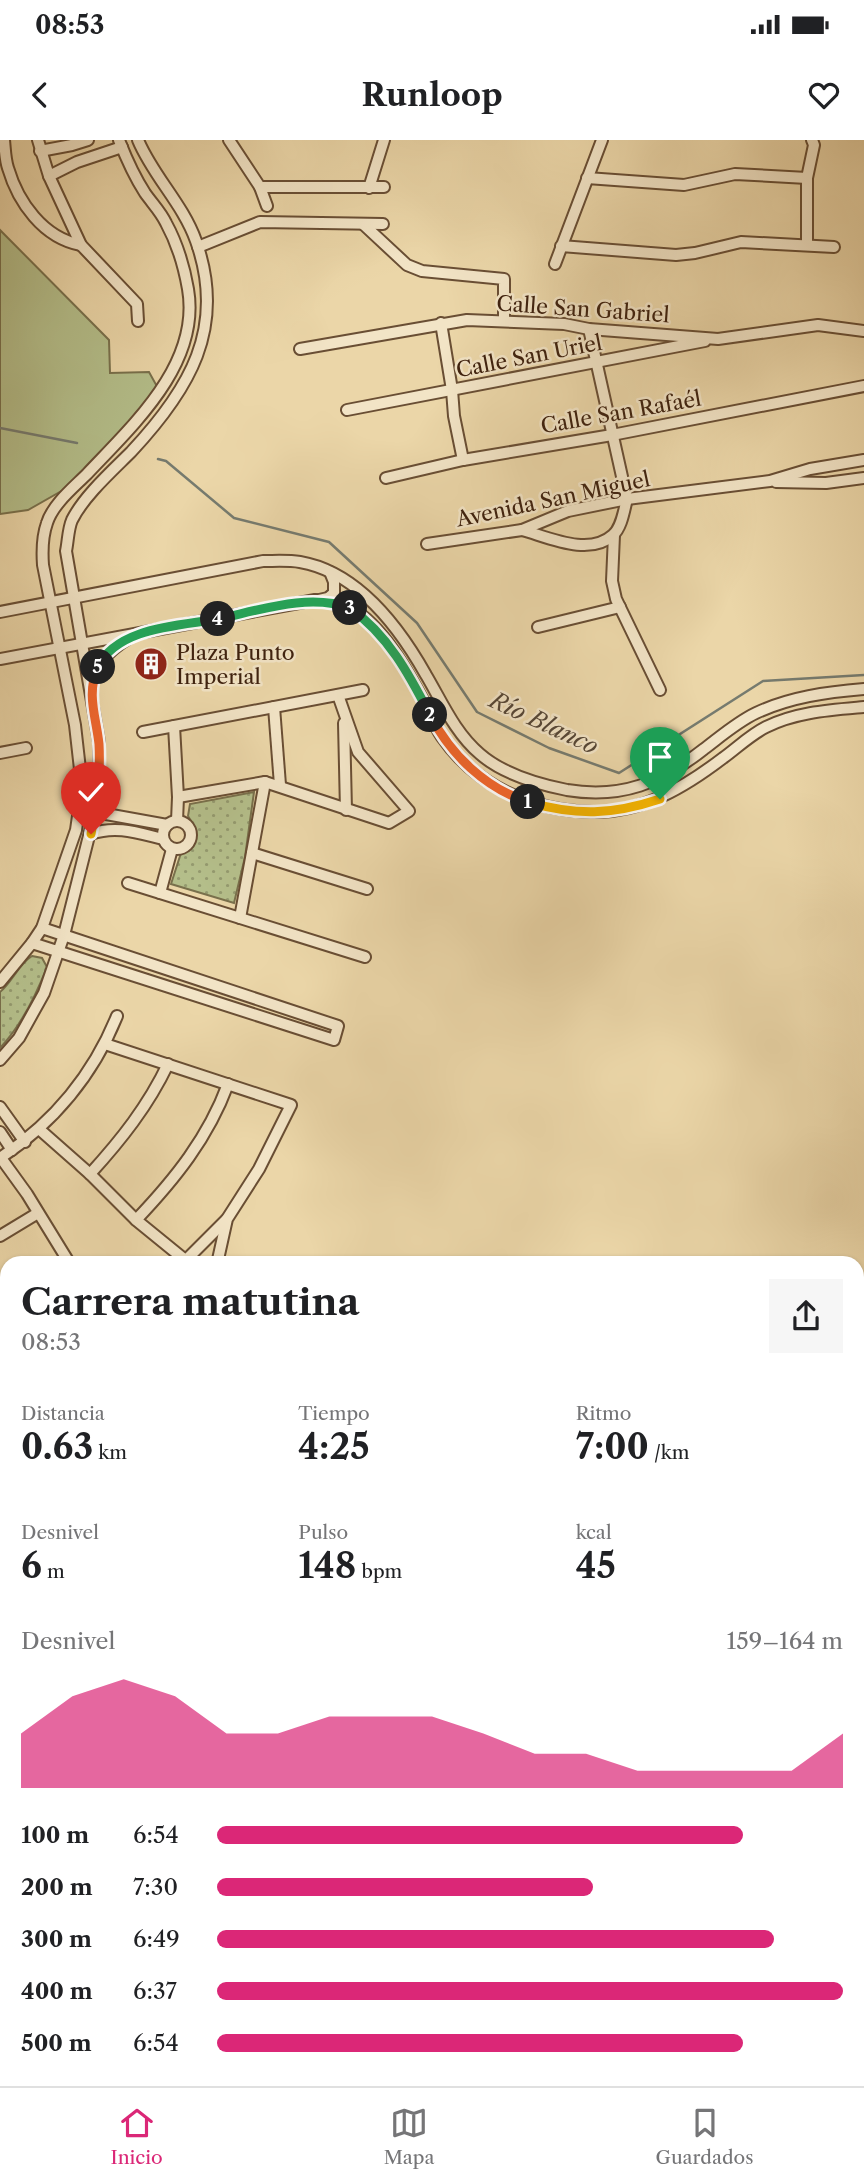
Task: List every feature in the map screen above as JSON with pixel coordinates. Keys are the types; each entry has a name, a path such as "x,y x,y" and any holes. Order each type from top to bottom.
{"street":[{"path":"4,140 8,167 26,209 53,234 80,245"},
{"path":"94,158 89,140 72,145 39,145 49,176 80,245 137,304 138,321"},
{"path":"0,1060 19,1038 44,993 64,935 95,811 99,742 66,551 72,521 95,489 164,415 184,386 197,360 204,332 204,270 198,247 181,210 147,160 138,140"},
{"path":"229,140 260,187 267,206"},
{"path":"369,188 384,140"},
{"path":"555,264 602,140"},
{"path":"807,244 807,178 814,145 812,140"},
{"path":"0,982 42,928 76,830 81,778 75,725 43,565 42,544 47,521 62,499 150,405 172,372 183,345 188,318 189,291 177,244 138,180 120,144 49,176"},
{"path":"587,178 684,185 735,174 807,178"},
{"path":"260,187 384,187"},
{"path":"198,247 260,222 383,224"},
{"path":"363,224 407,265 422,271 505,279 505,321"},
{"path":"561,246 676,254 695,253 741,242 834,247"},
{"name":"Calle San Gabriel","path":"300,349 467,320 564,324 589,329 718,339 818,325 864,331"},
{"path":"441,323 463,460"},
{"path":"589,329 627,499 614,535 612,581 620,607 660,690"},
{"name":"Calle San Uriel","path":"347,410 718,339"},
{"name":"Calle San Rafaél","path":"386,478 463,460 612,435 864,386"},
{"path":"104,456 118,466"},
{"path":"859,461 861,478"},
{"name":"Avenida San Miguel","path":"427,544 522,530 568,511 627,499 770,481 810,469 859,461"},
{"name":"Avenida San Miguel","path":"770,481 826,484 861,478"},
{"path":"522,530 579,545 592,544 614,535"},
{"path":"0,612 263,561 300,562 330,572 362,593 390,621 415,654 454,724 481,755 508,772 566,790 597,793 627,791 653,782 693,758 753,714 783,701 864,689"},
{"path":"0,659 328,598 334,593 330,572"},
{"path":"315,600 350,608 368,620 400,659 441,736 472,770 500,790 524,801 553,809 595,812 629,809 660,799 703,773 762,729 787,717 864,706"},
{"path":"538,627 620,607"},
{"path":"91,701 92,680 101,661 114,647 134,634"},
{"path":"143,732 363,690"},
{"path":"178,797 265,782 389,823 409,811 358,752 338,695"},
{"path":"814,695 817,712"},
{"path":"274,707 280,785"},
{"path":"344,713 346,810"},
{"path":"163,839 172,823 178,797 174,726"},
{"path":"456,754 469,744"},
{"path":"0,753 26,748"},
{"path":"693,758 703,773"},
{"path":"81,778 99,778"},
{"path":"240,918 265,782"},
{"path":"95,811 188,826 191,838 184,848 172,849"},
{"path":"121,830 124,817"},
{"path":"91,834 121,830 163,839 172,849"},
{"path":"160,892 172,849"},
{"path":"252,853 367,889"},
{"path":"128,883 365,957"},
{"path":"32,943 334,1040 338,1027 42,928"},
{"path":"80,959 85,942"},
{"path":"204,999 210,985"},
{"path":"65,1256 1,1158 39,1129 84,1079 105,1044 117,1016"},
{"path":"105,1044 291,1105 260,1169 227,1219 193,1256"},
{"path":"90,1174 140,1114 155,1092 167,1064"},
{"path":"136,1220 163,1192 200,1142 217,1114 228,1084"},
{"path":"0,1107 25,1142"},
{"path":"39,1129 136,1220 181,1256"},
{"path":"0,1132 12,1150"},
{"path":"0,1237 38,1213"},
{"path":"218,1256 227,1219"}],"green space":[{"path":"0,230 109,340 110,373 149,372 159,390 79,481 28,510 0,514"},
{"path":"254,792 245,857 234,903 171,884 181,853 191,846 195,837 194,827 188,816 190,804"},
{"path":"32,956 42,958 47,967 27,1010 0,1048 0,992"}],"waterway":[{"name":"Río Blanco","path":"0,428 77,443"},
{"name":"Río Blanco","path":"158,459 166,461 234,518 329,542 417,623 477,712 549,748 619,773 763,681 864,675"}],"place":[{"name":"Plaza Punto Imperial","path":"151,664"}],"route":[{"path":"91,834 100,763 91,701 92,680 101,661 114,647 134,634 315,600 350,608 368,620 400,659 441,736 472,770 500,790 524,801 553,809 595,812 629,809 660,799"}]}
